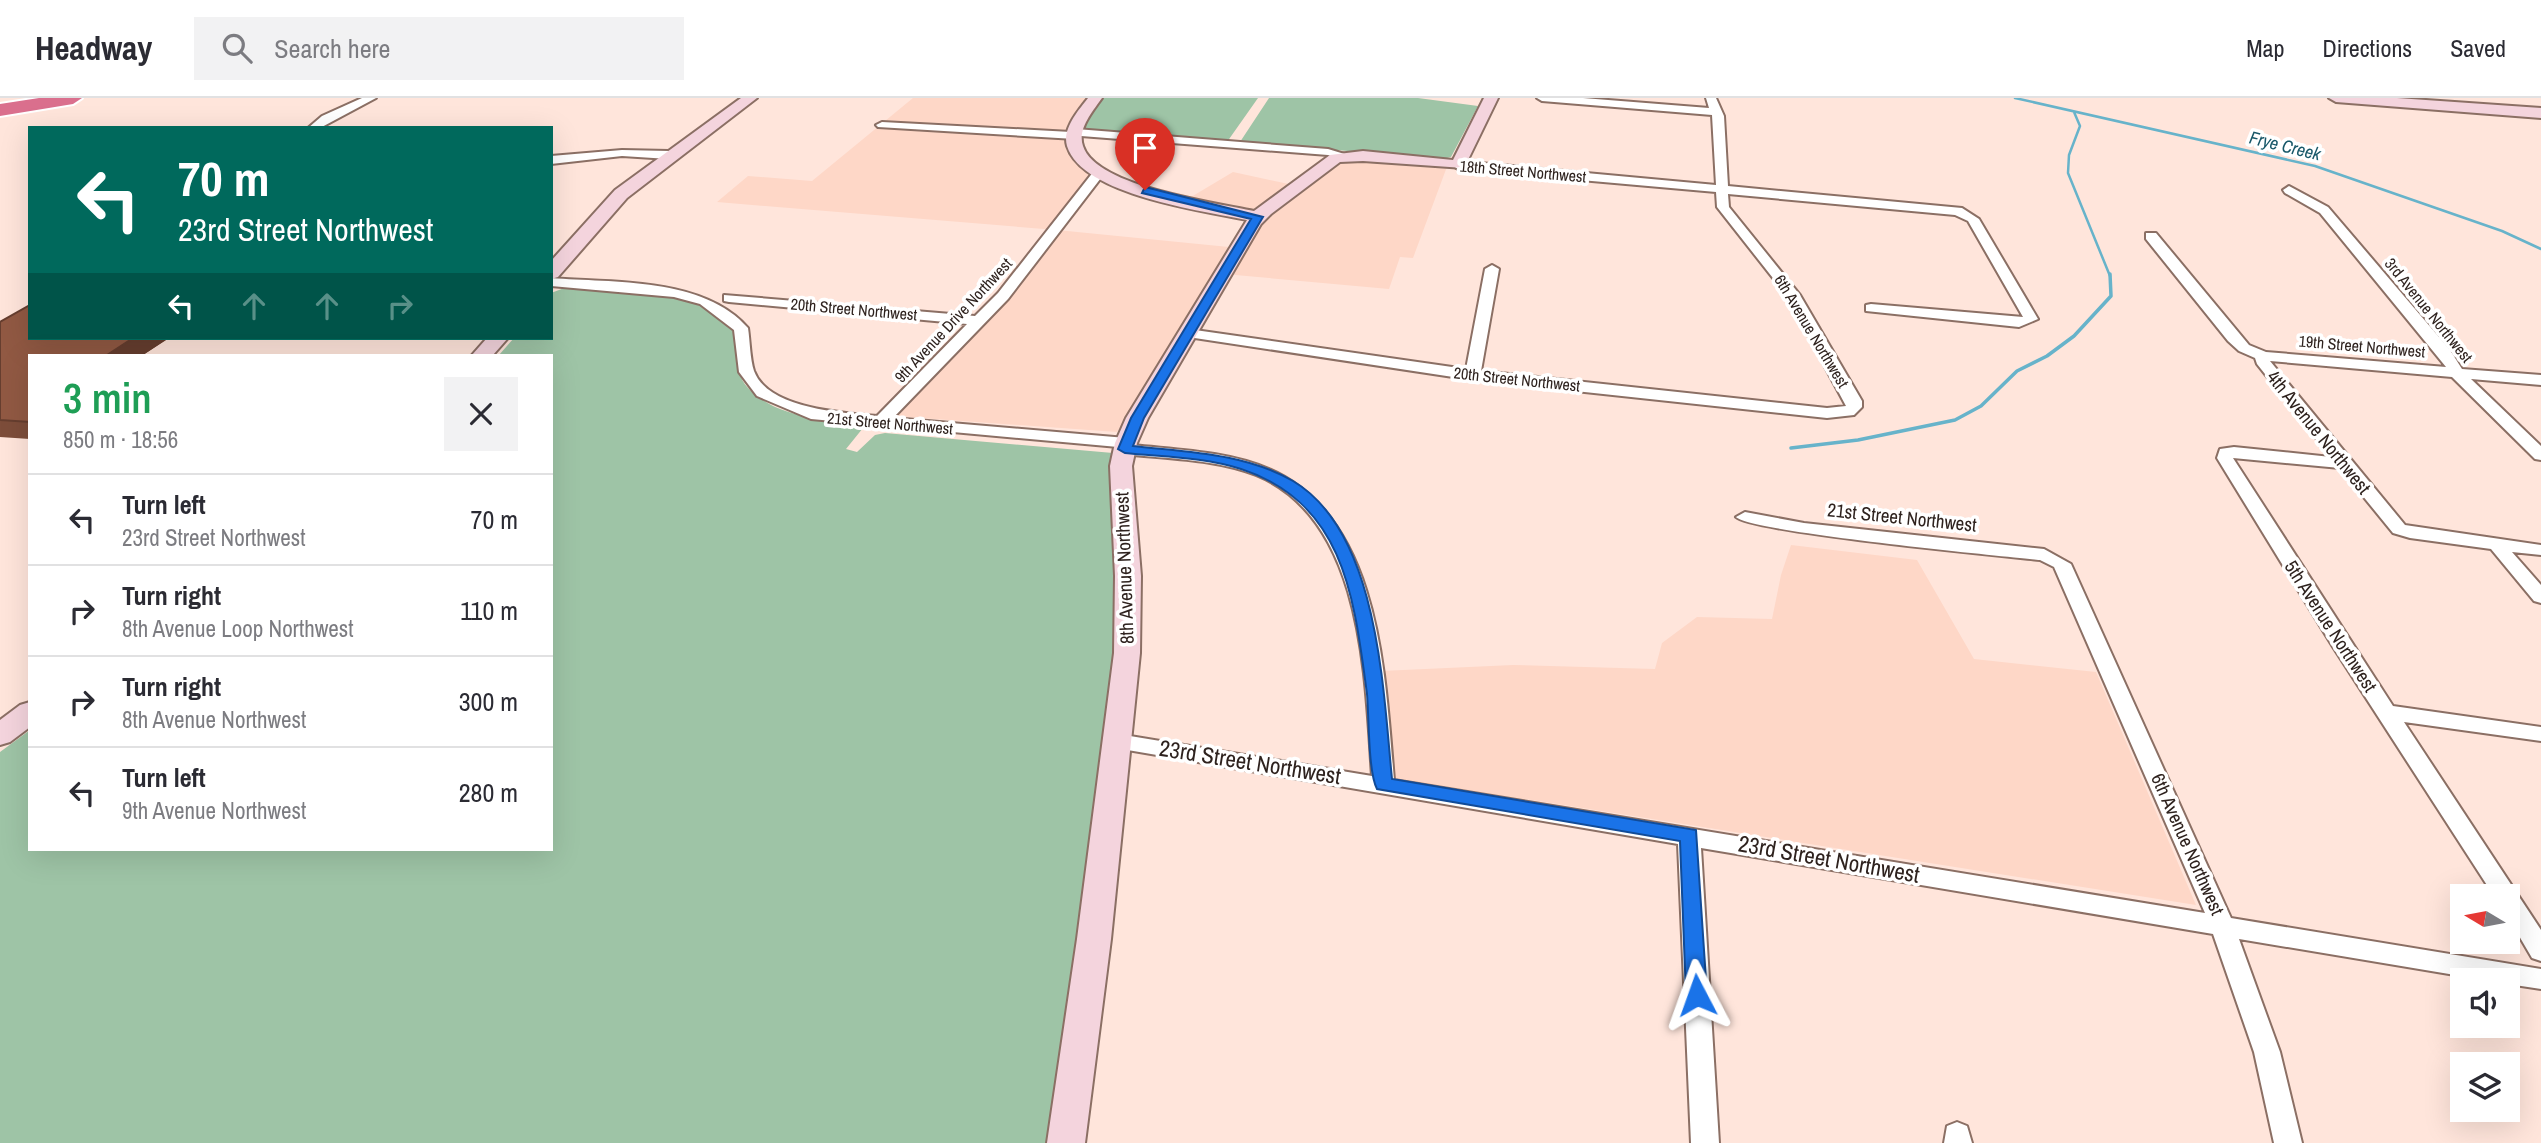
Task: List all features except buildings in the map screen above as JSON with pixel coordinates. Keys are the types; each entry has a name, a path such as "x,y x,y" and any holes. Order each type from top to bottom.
{"highway":[{"path":"0,103 30,98"},
{"path":"0,110 73,98"}],"main road":[{"path":"2509,98 2541,129"}],"street":[{"path":"316,126 326,118 371,98"},
{"path":"553,270 606,209 669,155 750,98"},
{"path":"1095,98 1075,134 1078,156 1098,174 1145,190 1257,217"},
{"path":"1458,165 1491,98"},
{"path":"1542,98 1717,112"},
{"name":"6th Avenue Northwest","path":"1711,98 1717,112 1720,188 1727,215 1779,275 1854,401 1854,407 1848,412"},
{"path":"2336,98 2541,113"},
{"name":"18th Street Northwest","path":"882,125 1075,134 1304,150 1345,156 1926,206 1970,216 2031,319 2019,323 1871,309"},
{"path":"553,160 622,153 669,155"},
{"name":"8th Avenue Northwest","path":"1066,1143 1118,742 1129,614 1121,491 1125,446 1257,217 1328,162 1345,156"},
{"name":"9th Avenue Drive Northwest","path":"880,422 1011,286 1098,174"},
{"name":"3rd Avenue Northwest","path":"2289,190 2324,211 2436,342 2457,373 2541,455"},
{"name":"4th Avenue Northwest","path":"2151,236 2233,338 2244,348 2263,356 2262,361 2395,526 2410,533 2496,544"},
{"path":"1473,375 1492,269"},
{"name":"21st Street Northwest","path":"553,282 675,293 705,301 741,328 747,372 762,393 817,416 1125,446 1244,466 1288,484 1320,510 1338,540 1349,566 1364,625 1375,696 1383,784"},
{"name":"20th Street Northwest","path":"729,298 979,321"},
{"name":"20th Street Northwest","path":"1188,333 1473,375 1827,413 1848,412"},
{"path":"483,354 496,340"},
{"name":"19th Street Northwest","path":"2263,356 2541,380"},
{"name":"5th Avenue Northwest","path":"2344,463 2234,452 2226,453 2225,458 2500,884"},
{"name":"21st Street Northwest","path":"1745,517 2054,559"},
{"path":"2496,544 2541,550"},
{"path":"2496,544 2541,597"},
{"name":"6th Avenue Northwest","path":"2054,559 2062,564 2225,926 2271,1063 2288,1143"},
{"path":"0,734 28,713"},
{"path":"2389,713 2541,734"},
{"name":"23rd Street Northwest","path":"1118,742 1383,784 2541,979"},
{"path":"1689,835 1705,1143"},
{"name":"5th Avenue Northwest","path":"2520,916 2541,951"}],"shaded area":[{"path":"913,98 1095,98 1075,136 1098,174 1057,230 1239,248 1257,218 1186,200 1233,172 1298,186 1336,158 1448,164 1413,258 1400,257 1389,289 1224,274 1187,320 1117,432 893,416 1056,230 717,202 748,176 812,181"},
{"path":"1791,545 1917,560 1974,659 2096,672 2196,905 1392,778 1381,671 1513,665 1655,669 1662,643 1697,617 1772,619 1781,575"}],"green space":[{"path":"1099,98 1258,98 1227,142 1079,130"},
{"path":"1269,98 1418,98 1478,106 1451,157 1443,159 1240,142"},
{"path":"567,287 635,292 662,295 709,309 726,321 735,337 741,377 751,391 785,411 863,428 846,449 857,452 875,435 885,433 1113,453 1120,617 1053,1143 0,1143 0,752 28,731 28,851 553,851 553,354 500,354 512,340 553,340 553,292"}],"waterway":[{"name":"Frye Creek","path":"2015,98 2315,166 2502,231 2541,249"},
{"path":"2074,112 2080,126 2069,155 2068,173 2110,276"},
{"path":"1791,448 1858,440 1955,420 1981,406 2017,371 2047,356 2074,336 2111,296 2110,274"}],"route":[{"path":"1145,190 1257,217 1137,418 1125,449 1208,458 1244,466 1288,484 1320,510 1338,540 1349,566 1364,625 1375,696 1383,784 1689,835 1697,995"}]}
